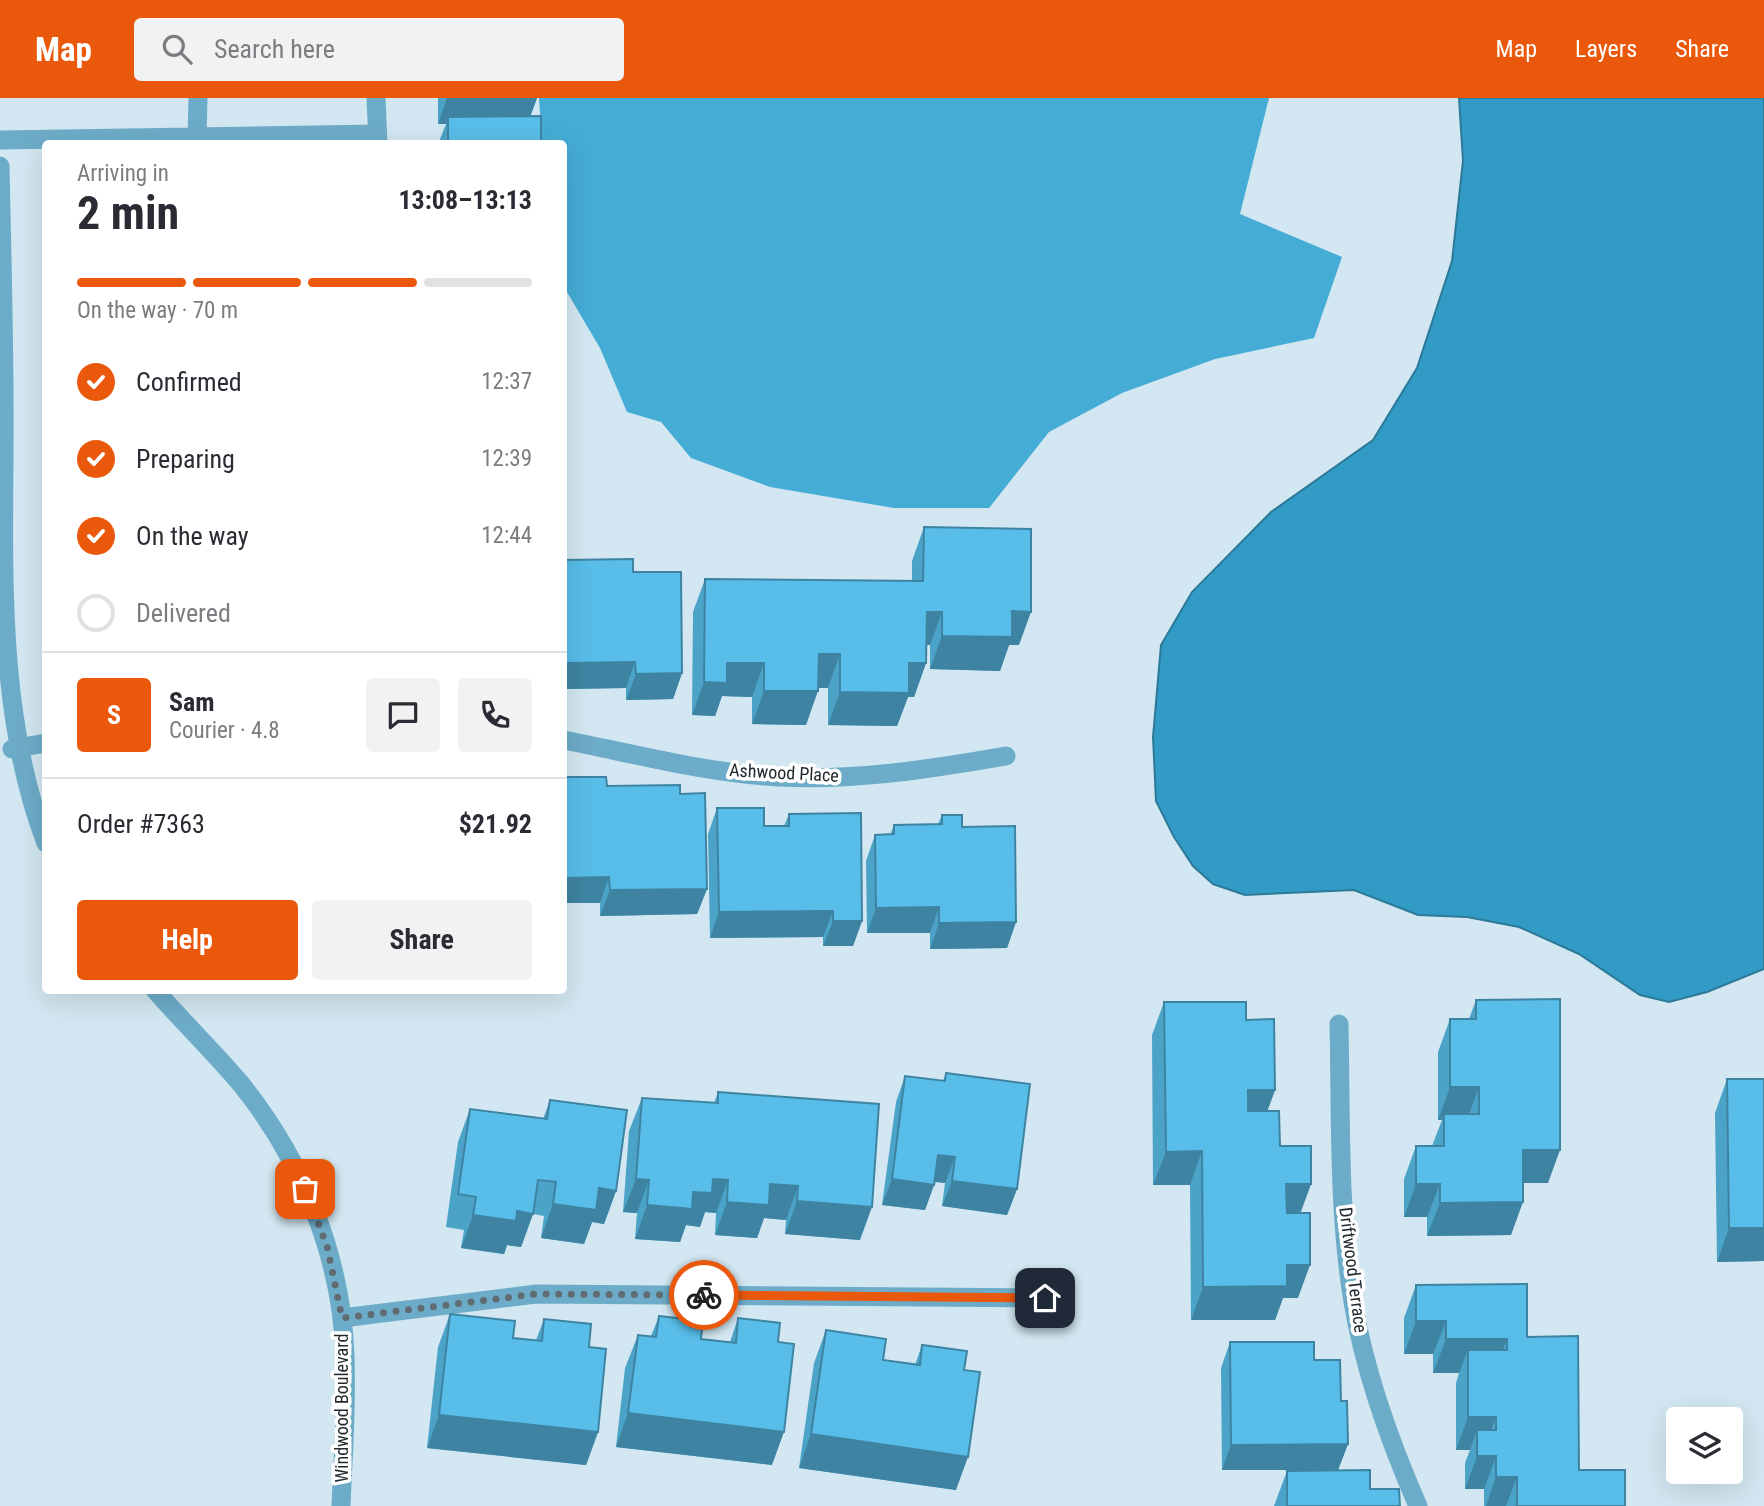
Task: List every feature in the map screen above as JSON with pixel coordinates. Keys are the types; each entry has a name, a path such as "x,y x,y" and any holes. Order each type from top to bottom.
{"street":[{"path":"197,136 198,98"},
{"path":"0,140 197,136 378,139 376,98"},
{"path":"0,166 1,659 12,749 29,805 42,834"},
{"name":"Ashwood Place","path":"567,741 703,768 778,776 855,776 930,769 1006,756"},
{"path":"12,749 42,744"},
{"name":"Windwood Boulevard","path":"159,994 241,1085 284,1145 316,1211 330,1258 342,1318 345,1393 341,1506"},
{"name":"Driftwood Terrace","path":"1339,1024 1344,1227 1353,1302 1369,1376 1392,1449 1418,1506"},
{"path":"342,1318 536,1294 1045,1298"}],"shaded area":[{"path":"539,98 1269,98 1240,214 1342,257 1314,338 1215,359 1122,393 1049,432 989,508 894,508 770,487 691,458 661,422 627,412 600,348 567,292 567,140 542,140"},
{"path":"1459,98 1764,98 1764,969 1707,992 1669,1002 1640,995 1579,954 1519,927 1467,917 1418,915 1354,890 1245,895 1213,884 1193,866 1174,837 1156,801 1153,737 1161,645 1192,592 1271,512 1373,440 1417,368 1452,261 1463,161"}],"building":[{"path":"541,116 541,140 448,140 448,117"},
{"path":"924,527 1031,529 1031,612 1012,611 1012,637 942,636 942,612 927,612 926,663 909,663 909,693 840,692 840,654 819,654 818,691 764,691 764,663 727,663 727,683 704,682 705,579 923,581"},
{"path":"633,559 633,572 681,572 682,673 636,674 635,662 567,663 567,560"},
{"path":"567,777 606,777 607,786 680,785 680,794 705,793 707,889 610,890 609,877 567,878"},
{"path":"717,808 764,808 764,826 789,826 789,814 861,813 862,921 833,921 833,911 719,912"},
{"path":"942,815 962,815 962,827 1015,826 1016,922 939,923 939,907 876,908 875,835 894,834 894,825 942,824"},
{"path":"1560,999 1560,1150 1523,1150 1523,1202 1440,1203 1440,1184 1416,1184 1416,1146 1444,1146 1444,1114 1479,1114 1479,1087 1450,1087 1450,1019 1476,1019 1476,1000"},
{"path":"1164,1002 1246,1002 1246,1020 1274,1019 1275,1090 1248,1090 1248,1111 1279,1111 1280,1146 1311,1146 1311,1184 1286,1184 1287,1213 1310,1213 1310,1265 1287,1265 1287,1286 1203,1287 1202,1151 1166,1152"},
{"path":"946,1073 1030,1084 1017,1189 952,1181 955,1157 938,1155 934,1185 892,1179 905,1076 945,1081"},
{"path":"1727,1079 1764,1079 1764,1228 1729,1228"},
{"path":"718,1092 879,1104 872,1207 797,1201 798,1186 770,1184 769,1205 727,1202 728,1180 713,1179 712,1193 693,1192 692,1209 647,1205 649,1180 636,1179 642,1098 718,1103"},
{"path":"550,1100 627,1110 616,1191 599,1188 596,1210 553,1204 556,1182 538,1180 533,1214 517,1211 516,1221 473,1215 476,1197 458,1194 470,1109 547,1119"},
{"path":"1527,1284 1527,1337 1578,1336 1579,1470 1625,1470 1625,1506 1517,1506 1517,1477 1496,1477 1496,1456 1477,1456 1477,1430 1496,1430 1496,1417 1468,1417 1468,1350 1507,1350 1507,1339 1446,1339 1446,1321 1416,1321 1416,1285"},
{"path":"450,1314 515,1321 513,1338 542,1341 544,1319 591,1324 589,1347 606,1349 598,1432 439,1415"},
{"path":"659,1316 703,1321 701,1339 736,1343 738,1318 780,1323 778,1342 794,1344 784,1432 628,1413 638,1335 656,1337"},
{"path":"826,1330 886,1339 883,1360 920,1365 922,1345 967,1351 964,1370 980,1372 968,1457 811,1434"},
{"path":"1230,1342 1314,1342 1314,1360 1340,1360 1341,1401 1347,1401 1348,1444 1231,1445"},
{"path":"1370,1470 1370,1489 1399,1489 1400,1506 1287,1506 1287,1471"}],"way so far":[{"path":"305,1189 316,1211 327,1246 342,1318 536,1294 704,1295"}],"route":[{"path":"704,1295 1045,1298"}]}
